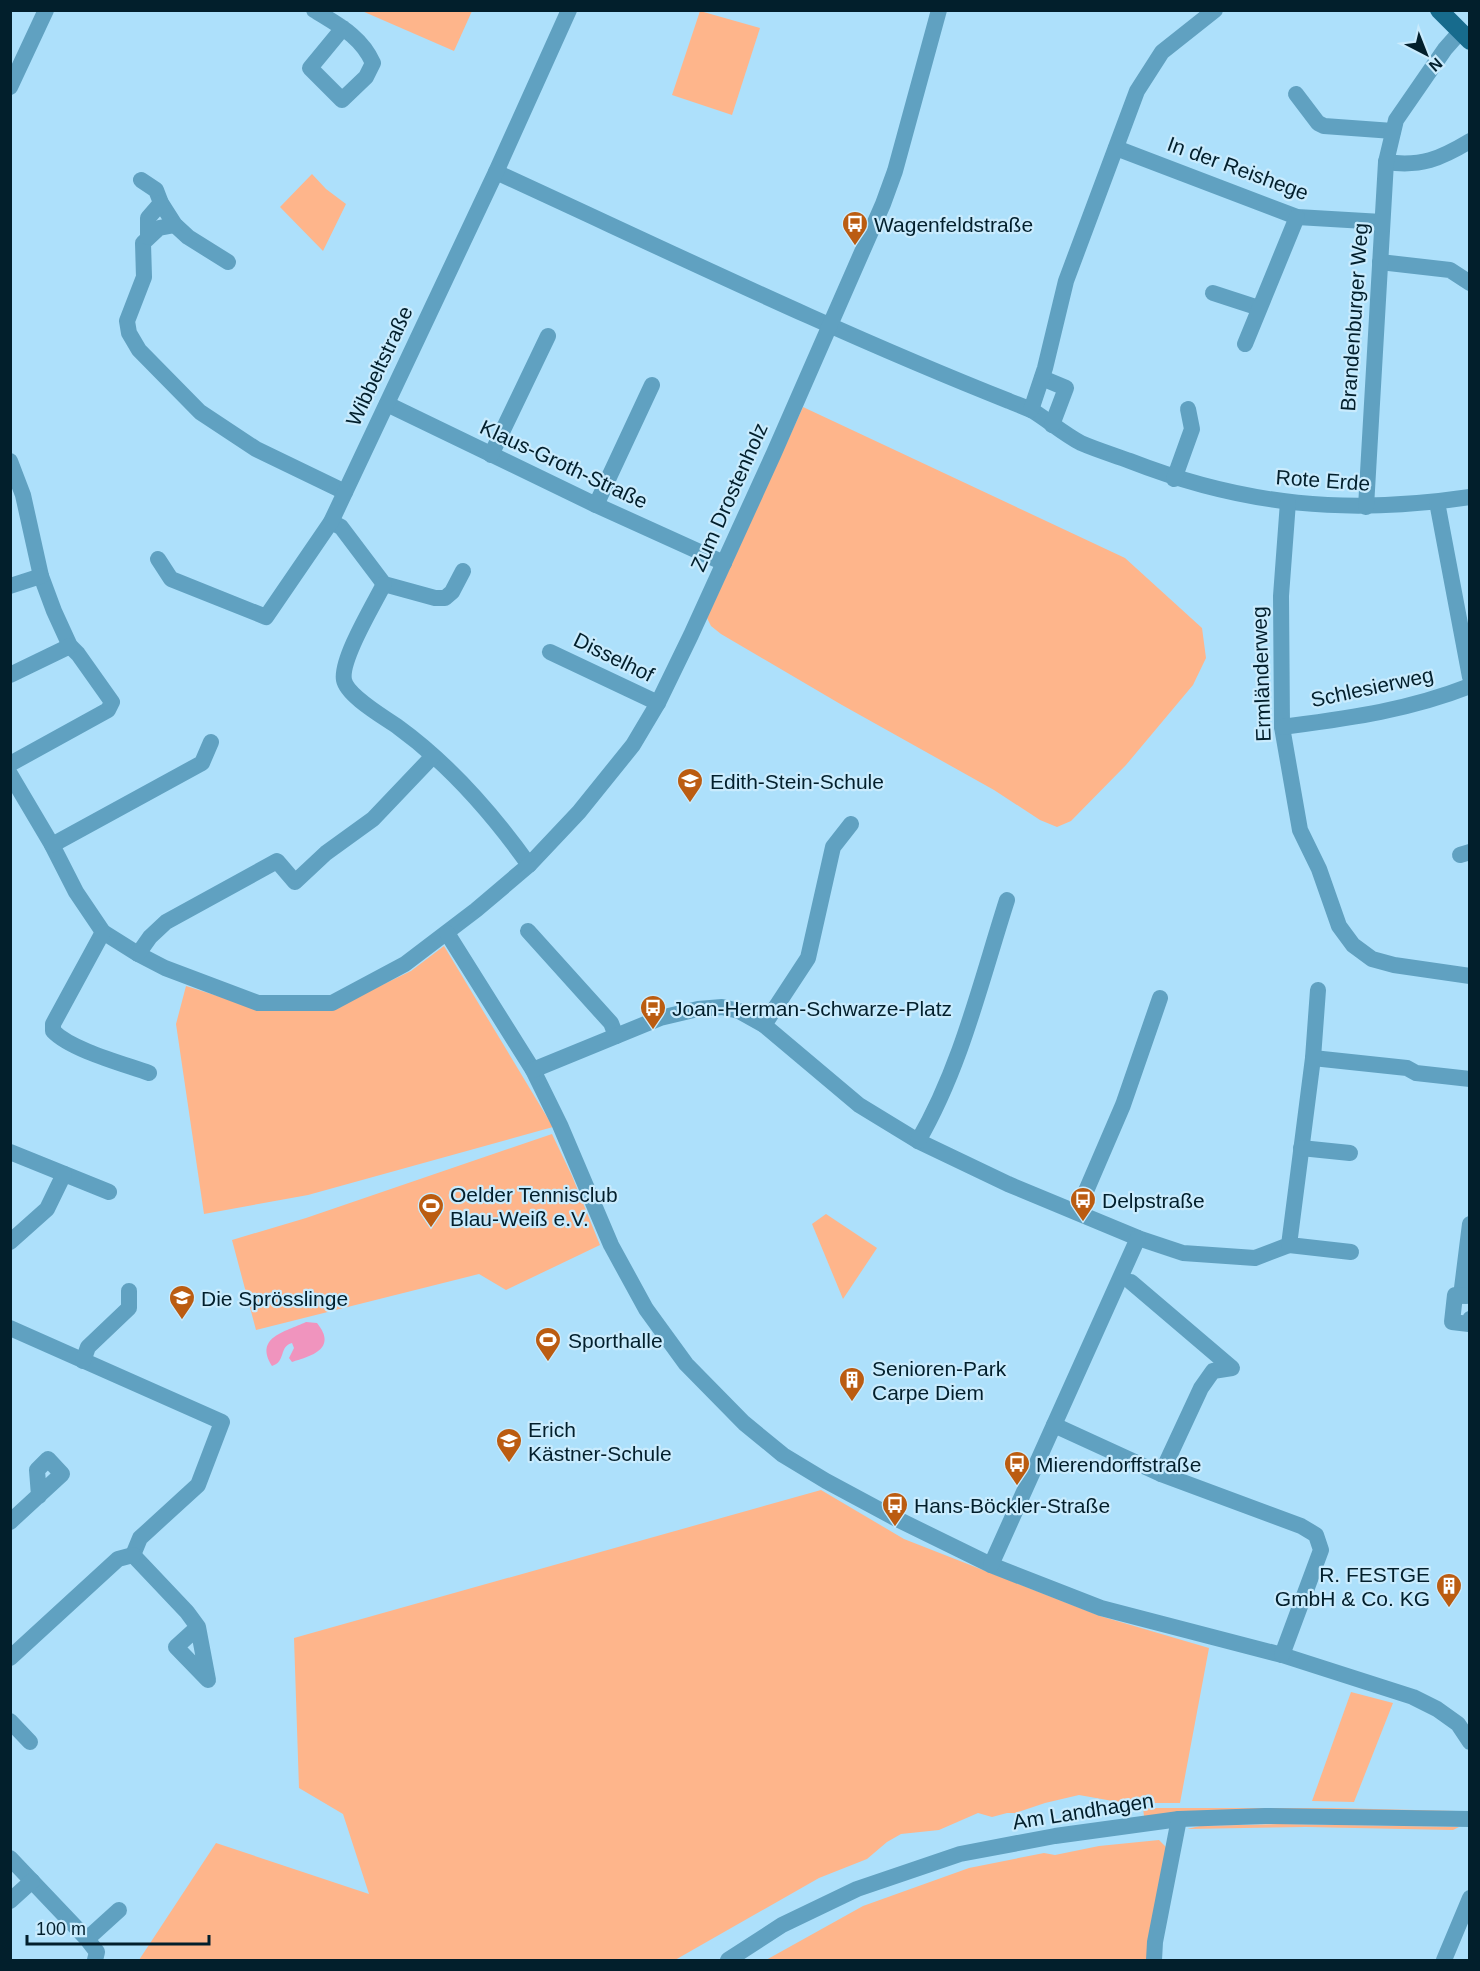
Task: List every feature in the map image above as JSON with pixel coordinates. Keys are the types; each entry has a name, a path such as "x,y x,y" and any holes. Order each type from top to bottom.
{"main road":[{"path":"1441,11 1465,37"}],"street":[{"path":"10,87 46,10"},
{"path":"314,10 343,28"},
{"name":"Wibbeltstraße","path":"158,559 171,579 266,617 331,522 496,172 569,10"},
{"name":"Zum Drostenholz","path":"103,932 165,968 258,1002 332,1003 405,964 447,933 529,865 579,812 633,745 658,704 724,563 883,204 895,171 939,10"},
{"path":"1031,410 1042,378 1066,281 1137,91 1161,52 1215,10"},
{"name":"Brandenburger Weg","path":"1365,507 1386,162 1396,120 1445,49 1465,37"},
{"path":"1296,94 1318,123 1324,126 1393,131"},
{"path":"1386,162 1408,165 1426,162 1452,152 1470,141"},
{"name":"In der Reishege","path":"1116,148 1297,217 1382,222"},
{"path":"496,172 830,325 1031,410 1081,442 1174,479 1192,429 1188,409"},
{"path":"141,180 156,190 161,203 175,225 188,237 228,262"},
{"path":"148,237 148,218 161,203"},
{"path":"1245,344 1297,217"},
{"path":"175,225 159,228 143,243 144,277 127,321 129,333 139,350 200,412 256,449 345,492"},
{"path":"1380,262 1450,270 1470,283"},
{"path":"1213,293 1259,308"},
{"path":"491,455 548,336"},
{"path":"1042,378 1066,388 1052,425"},
{"path":"596,505 652,385"},
{"name":"Klaus-Groth-Straße","path":"387,404 596,505 724,563"},
{"path":"10,461 17,497 54,611 70,646 111,699 111,706 108,710 10,764"},
{"name":"Rote Erde","path":"1174,479 1233,494 1288,502 1365,507 1437,502 1470,497"},
{"name":"Ermländerweg","path":"1288,502 1281,596 1282,727 1300,830 1319,869 1339,926 1353,945 1372,959 1394,965 1470,976"},
{"path":"1437,502 1470,677"},
{"path":"331,522 341,527 384,584 435,598 445,598 452,592 463,571"},
{"path":"10,586 41,576"},
{"path":"384,584 345,663 344,680 349,690 433,756 478,800 529,865"},
{"path":"10,675 70,646"},
{"name":"Disselhof","path":"550,652 658,704"},
{"name":"Schlesierweg","path":"1282,727 1361,717 1432,700 1470,686"},
{"path":"52,845 202,763 211,742"},
{"path":"138,954 166,922 277,861 295,882 326,853 373,819 433,756"},
{"path":"10,774 52,845 76,892 103,932 53,1024 53,1031 59,1038 74,1045 149,1073"},
{"path":"764,1025 808,958 833,847 851,824"},
{"path":"918,1141 934,1113 952,1072 1007,900"},
{"path":"528,932 611,1023 616,1036"},
{"path":"447,933 533,1070 560,1125 614,1250 646,1309 699,1378 744,1424 783,1455 893,1517 991,1565 1101,1608 1282,1655 1413,1697 1437,1709 1464,1718 1470,1742"},
{"path":"1289,1245 1313,1058 1318,990"},
{"path":"1077,1212 1123,1105 1160,998"},
{"path":"533,1070 660,1018 698,1009 722,1007 739,1011 764,1025 859,1105 918,1141 1008,1184 1138,1238 1183,1253 1255,1258 1289,1245 1351,1252"},
{"path":"1313,1058 1407,1068 1416,1073 1470,1079"},
{"path":"1301,1148 1350,1153"},
{"path":"10,1152 109,1192"},
{"path":"10,1242 47,1209 64,1174"},
{"path":"1470,1224 1465,1296 1455,1295 1452,1322 1469,1324 1470,1319"},
{"path":"991,1565 1138,1238"},
{"path":"1131,1282 1232,1368 1213,1371 1201,1388 1161,1474"},
{"path":"83,1360 88,1347 129,1308 129,1291"},
{"path":"10,1328 222,1422 198,1485 140,1538 133,1555"},
{"path":"1054,1425 1161,1474 1301,1526 1316,1535 1321,1550 1282,1655"},
{"path":"10,1522 39,1496"},
{"path":"133,1555 187,1612 198,1627"},
{"path":"10,1658 118,1559 133,1555"},
{"path":"10,1721 30,1742"},
{"name":"Am Landhagen","path":"728,1960 782,1925 857,1889 960,1854 1055,1836 1179,1819 1265,1816 1470,1819"},
{"path":"1154,1960 1155,1942 1179,1819"},
{"path":"10,1858 87,1940 97,1952 95,1960"},
{"path":"10,1901 32,1881"},
{"path":"1444,1960 1470,1898"},
{"path":"87,1940 119,1910"}],"shaded area":[{"path":"472,10 454,51 362,11"},
{"path":"700,11 760,28 732,115 672,95"},
{"path":"312,174 326,189 346,204 323,251 280,207"},
{"path":"803,407 1125,558 1202,628 1206,658 1193,685 1126,765 1071,821 1057,827 1040,820 994,790 842,705 711,626 707,618"},
{"path":"444,946 553,1127 308,1195 204,1214 176,1024 186,986 259,1009 334,1008 411,971"},
{"name":"Oelder Tennisclub Blau-Weiß e.V.","path":"552,1134 600,1245 506,1290 479,1274 256,1330 232,1240 306,1218"},
{"path":"826,1214 877,1248 843,1299 812,1224"},
{"path":"306,1322 317,1323 323,1332 325,1339 320,1350 292,1362 289,1358 294,1348 292,1343 285,1347 279,1361 272,1366 267,1356 269,1342 281,1333"},
{"path":"821,1490 904,1539 1100,1616 1209,1648 1180,1803 1124,1803 1079,1795 1015,1813 992,1817 978,1813 939,1830 901,1834 887,1842 867,1859 819,1878 675,1960 139,1960 216,1843 369,1894 343,1814 299,1788 294,1638"},
{"path":"1351,1692 1393,1703 1354,1802 1312,1801"},
{"path":"1143,1808 1333,1808 1456,1811 1144,1816"},
{"path":"1279,1824 1459,1827 1453,1830 1306,1827 1187,1829 1200,1826"},
{"path":"1159,1840 1168,1849 1148,1960 766,1960 863,1906 969,1868 1044,1853 1055,1855 1099,1846"}],"place":[{"name":"Wagenfeldstraße","path":"855,247"},
{"name":"Edith-Stein-Schule","path":"690,804"},
{"name":"Joan-Herman-Schwarze-Platz","path":"653,1031"},
{"name":"Delpstraße","path":"1083,1223"},
{"name":"Oelder Tennisclub Blau-Weiß e.V.","path":"431,1229"},
{"name":"Die Sprösslinge","path":"182,1321"},
{"name":"Sporthalle","path":"548,1363"},
{"name":"Senioren-Park Carpe Diem","path":"852,1403"},
{"name":"Erich Kästner-Schule","path":"509,1464"},
{"name":"Mierendorffstraße","path":"1017,1487"},
{"name":"Hans-Böckler-Straße","path":"895,1528"},
{"name":"R. FESTGE GmbH & Co. KG","path":"1449,1609"}]}
